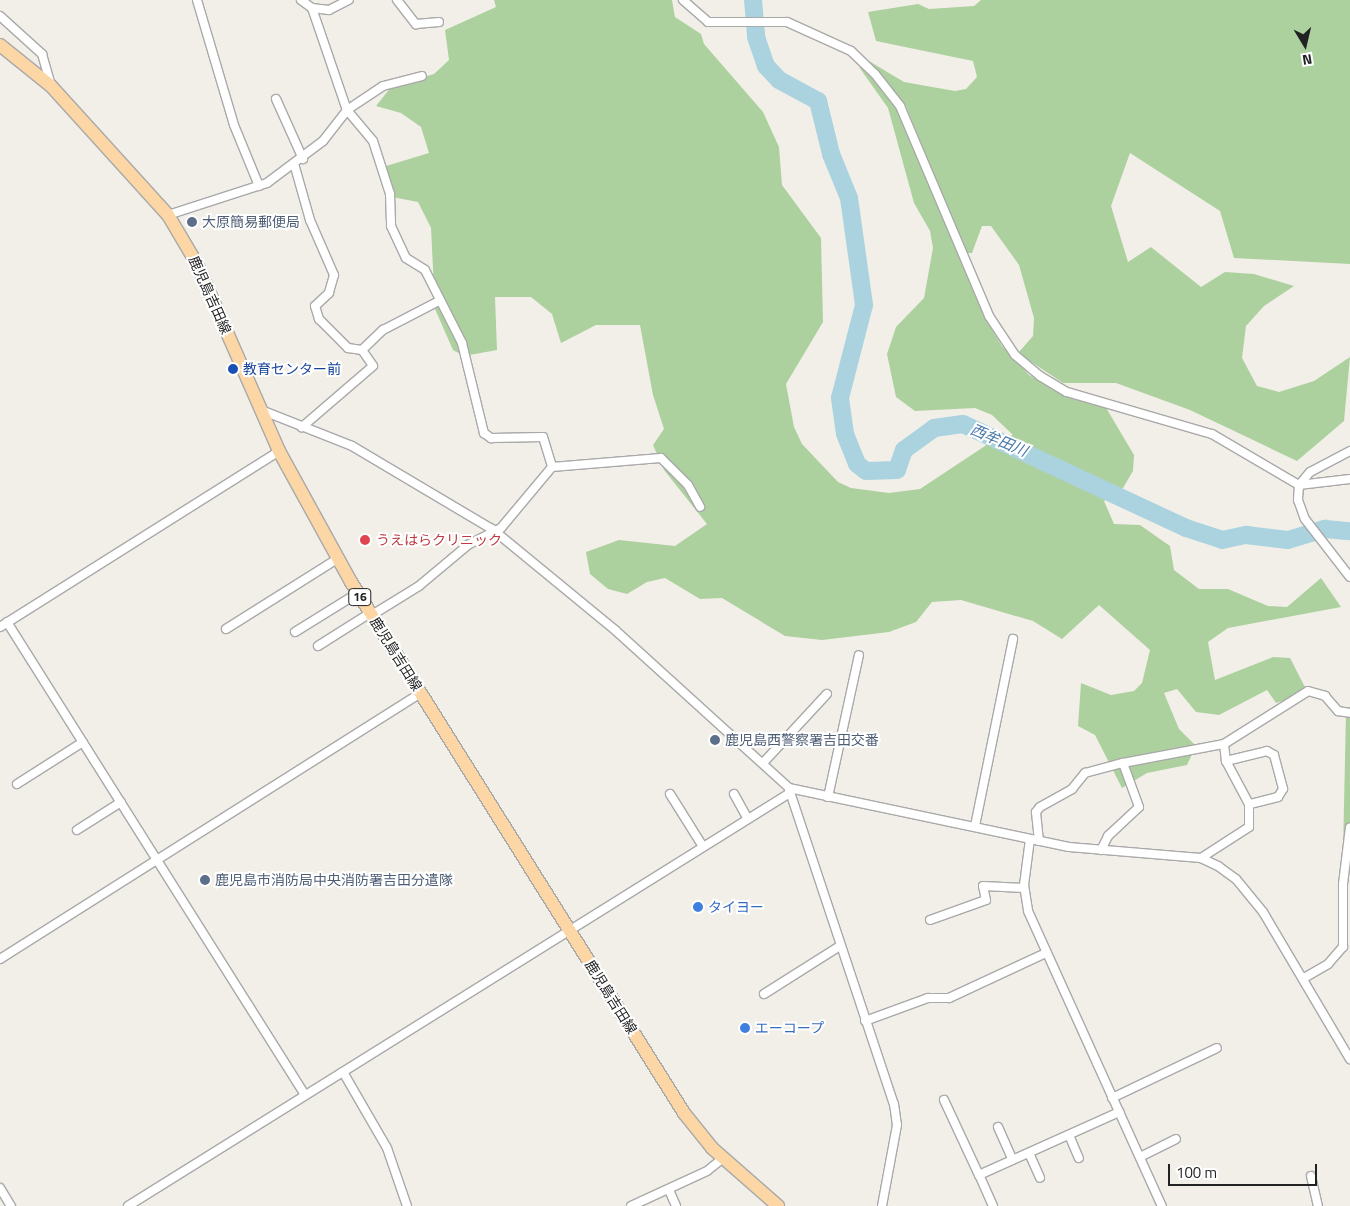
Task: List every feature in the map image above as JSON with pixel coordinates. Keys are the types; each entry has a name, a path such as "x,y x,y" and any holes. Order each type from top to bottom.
{"main road":[{"name":"鹿児島吉田線","path":"0,45 51,86 168,215 197,264 279,451 337,559 684,1113 723,1158 778,1206"}],"street":[{"path":"197,0 234,124 259,186"},
{"path":"301,0 312,8 328,10 349,0"},
{"path":"397,0 416,24 439,22"},
{"path":"683,0 704,21 749,24 786,22 851,51 900,106 988,316 1026,366 1067,392 1212,434 1299,485 1350,479"},
{"path":"312,8 347,110 373,141 390,194 391,226 406,258 424,270 462,343 484,433 491,438 543,437 552,467"},
{"path":"0,16 42,54 51,86"},
{"path":"168,215 259,186 295,166 347,110 384,86 422,76"},
{"path":"276,100 303,159"},
{"path":"295,166 310,220 334,275 329,293 315,306 319,319 348,348 362,350 373,366 366,376 302,427"},
{"path":"362,350 383,330 439,301"},
{"path":"260,410 352,446 492,529 616,630 763,763 788,791 865,1021 897,1125 882,1206"},
{"path":"0,627 279,451"},
{"path":"1350,451 1310,472 1299,485 1300,512 1350,577"},
{"path":"318,646 419,586 492,529 501,528 552,467 660,458 688,485 700,507"},
{"path":"226,629 337,559"},
{"path":"295,632 358,593"},
{"path":"7,622 305,1095"},
{"path":"976,826 1013,639"},
{"path":"828,797 860,655"},
{"path":"1039,841 1036,812 1040,807 1072,789 1085,774 1123,763 1224,744 1308,692 1325,696 1338,711 1350,713"},
{"path":"0,959 421,693"},
{"path":"763,763 827,694"},
{"path":"17,784 83,742"},
{"path":"1201,858 1249,827 1249,804 1226,760 1224,744"},
{"path":"1226,760 1267,751 1274,754 1283,790 1278,797 1249,804"},
{"path":"1102,850 1108,836 1139,808 1123,763"},
{"path":"128,1206 788,791 976,826 1039,841 1102,850 1201,858 1236,879 1304,978 1350,1059"},
{"path":"670,794 702,845"},
{"path":"734,794 747,817"},
{"path":"77,830 121,802"},
{"path":"1304,978 1328,964 1343,947 1343,884 1350,827"},
{"path":"1030,839 1024,888 1028,910 1046,954 1162,1206"},
{"path":"930,920 986,900 983,886 1024,888"},
{"path":"764,994 840,946"},
{"path":"865,1021 928,998 948,998 1046,954"},
{"path":"1112,1098 1217,1048"},
{"path":"343,1072 387,1148 407,1206"},
{"path":"944,1100 993,1206"},
{"path":"979,1175 1119,1112"},
{"path":"998,1127 1013,1160"},
{"path":"1069,1135 1079,1158"},
{"path":"1140,1157 1176,1139"},
{"path":"1029,1153 1040,1178"},
{"path":"631,1206 669,1190 723,1158"},
{"path":"1311,1176 1318,1206"},
{"path":"0,1188 11,1206"},
{"path":"669,1190 676,1206"}],"green space":[{"path":"494,0 672,0 675,17 701,34 704,44 763,112 779,147 782,185 821,238 823,322 786,384 794,427 802,444 838,482 851,488 889,493 920,489 991,442 1013,435 992,415 975,408 915,411 896,397 887,354 896,327 924,298 933,248 930,231 914,203 888,108 859,67 867,72 896,109 989,325 1002,346 1029,375 1061,393 1105,406 1134,455 1133,471 1123,488 1104,501 1114,524 1140,525 1170,546 1174,570 1199,589 1228,589 1268,606 1287,607 1321,578 1341,607 1228,628 1208,642 1215,680 1273,657 1290,658 1308,693 1276,703 1267,690 1219,715 1196,712 1177,689 1164,693 1179,729 1196,746 1187,765 1147,773 1122,788 1095,735 1078,726 1081,683 1111,695 1134,691 1142,683 1150,650 1099,605 1062,639 1033,621 961,600 932,602 916,622 889,632 822,640 785,636 722,598 700,599 665,578 647,582 627,594 608,589 590,574 586,552 619,540 675,546 707,524 664,470 653,445 664,429 653,395 640,325 596,325 561,343 552,314 531,297 495,297 497,350 464,356 453,350 435,309 431,228 418,202 392,197 386,166 429,153 421,127 401,113 376,106 391,87 434,74 449,60 445,30 496,7"},
{"path":"981,0 1350,0 1350,264 1234,258 1220,211 1130,153 1111,206 1128,262 1151,247 1201,287 1225,272 1254,274 1294,286 1264,306 1246,326 1242,358 1257,386 1279,392 1314,381 1350,357 1344,421 1297,461 1190,410 1116,383 1063,383 1018,353 1033,336 1034,318 1019,265 991,226 982,226 972,253 967,253 905,104 869,61 904,82 955,91 966,89 977,77 973,61 876,41 868,12 918,4 929,9 974,6"},
{"path":"1350,706 1350,855 1343,852 1346,713"}],"waterway":[{"name":"西牟田川","path":"753,0 756,37 766,66 779,80 818,101 831,154 849,198 864,305 840,398 845,434 857,464 866,471 897,470 904,450 934,428 963,424 1186,528 1222,540 1246,535 1288,540 1325,529 1350,531"}],"place":[{"name":"大原簡易郵便局","path":"192,222"},
{"name":"教育センター前","path":"233,369"},
{"name":"うえはらクリニック","path":"365,540"},
{"name":"鹿児島西警察署吉田交番","path":"715,740"},
{"name":"鹿児島市消防局中央消防署吉田分遣隊","path":"205,880"},
{"name":"タイヨー","path":"698,907"},
{"name":"エーコープ","path":"745,1028"}]}
